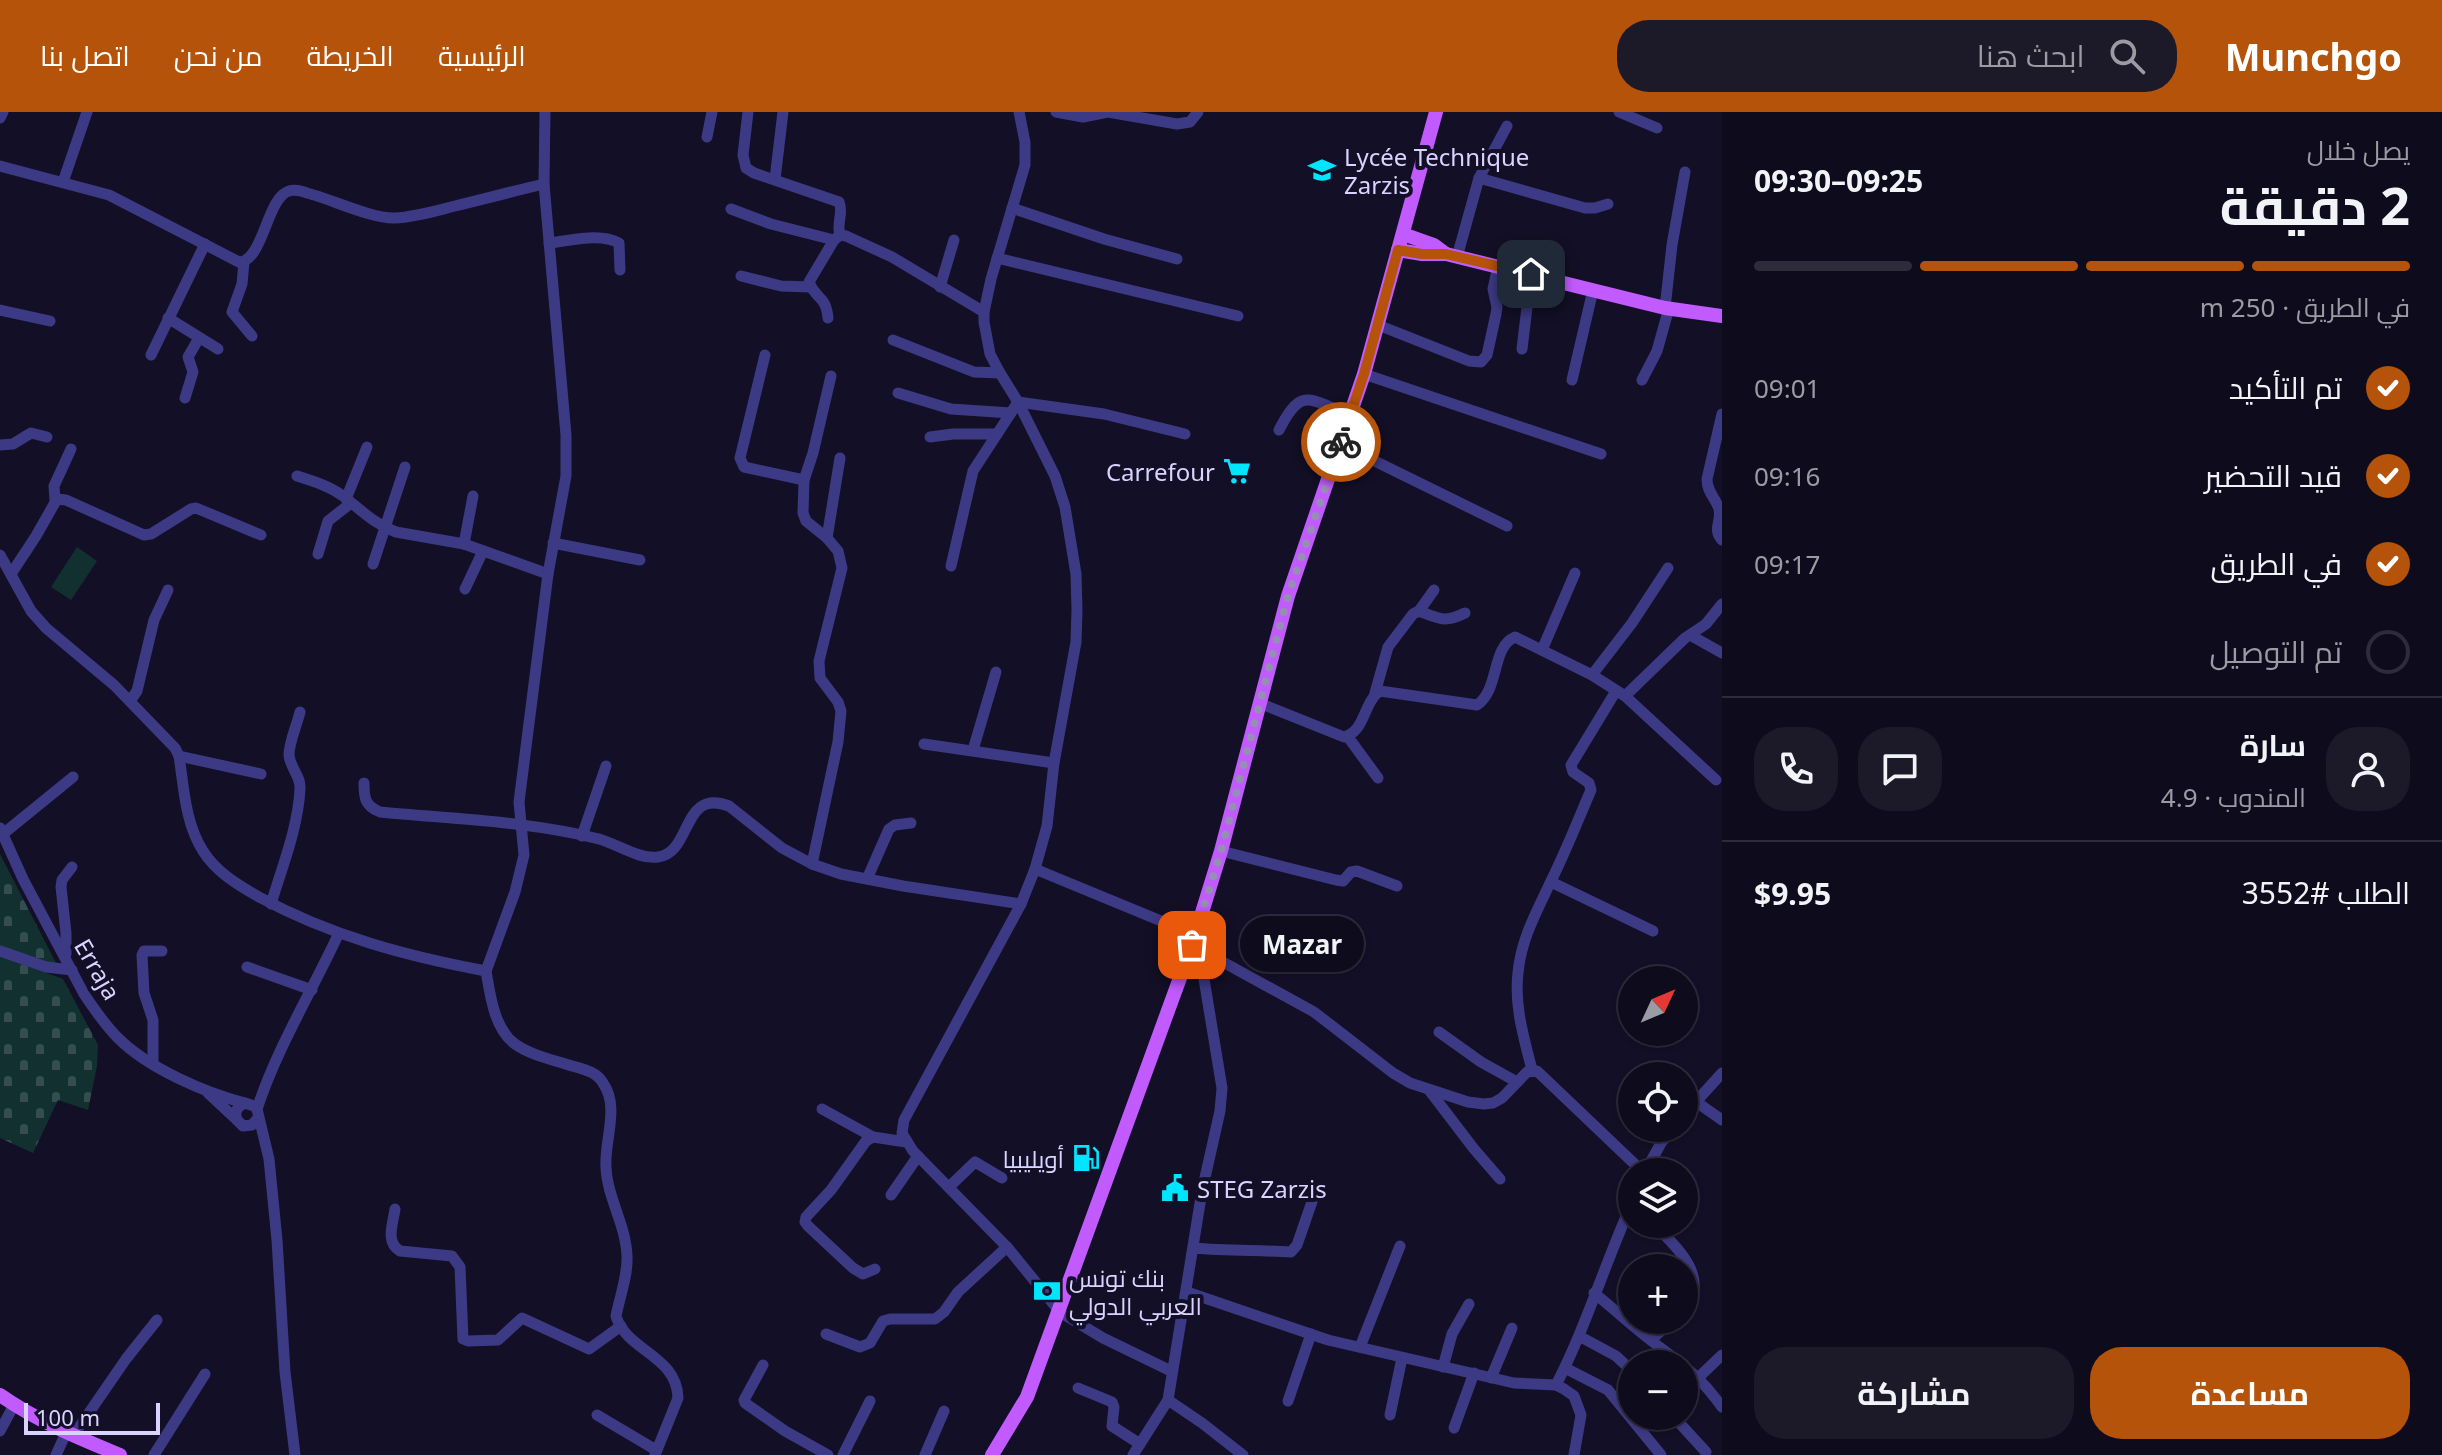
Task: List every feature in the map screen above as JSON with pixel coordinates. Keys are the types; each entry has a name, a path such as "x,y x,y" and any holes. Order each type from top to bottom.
{"main road":[{"path":"992,1455 1027,1397 1197,943 1288,596 1364,374 1436,112"},
{"path":"1403,234 1452,255"},
{"path":"1398,250 1452,255 1667,308 1722,316"},
{"path":"0,1395 70,1435 120,1455"}],"street":[{"path":"0,118 3,112"},
{"path":"63,182 87,112"},
{"path":"545,112 544,184 567,455 566,476 548,574 519,802 524,855 515,892 486,971 491,999 500,1023 514,1043 547,1058 586,1070 605,1085 611,1121 605,1162 607,1180 628,1257 616,1316 621,1326 675,1378 678,1398 656,1453 597,1415"},
{"path":"707,137 712,112"},
{"path":"748,112 743,164 754,173 839,202 837,238 810,279 810,287"},
{"path":"775,179 783,112"},
{"path":"1019,112 1026,154 984,312 990,354 1055,476 1065,507 1076,574 1076,642 1054,763 1047,826 1035,869 1021,904 904,1120 902,1133 918,1156 1007,1247 1060,1312 1103,1338 1171,1371"},
{"path":"1056,112 1083,117 1108,112 1177,124 1190,122 1198,112"},
{"path":"1619,112 1657,128"},
{"path":"1452,255 1479,178 1507,126"},
{"path":"0,166 109,195 239,262 248,260 281,195 293,189 373,215 394,218 428,213 544,184"},
{"path":"1642,380 1657,351 1667,308 1672,245 1685,172"},
{"path":"1479,178 1585,208 1608,204"},
{"path":"1012,208 1104,239 1177,259"},
{"path":"731,209 771,224 837,238 846,236 880,251 984,312"},
{"path":"549,243 597,238 613,240 619,243 620,270"},
{"path":"940,287 954,240"},
{"path":"151,355 205,244"},
{"path":"997,258 1238,316"},
{"path":"244,262 242,284 232,312 252,336"},
{"path":"1378,325 1469,361 1481,362 1487,355 1496,314 1493,289 1498,266"},
{"path":"1522,349 1531,274"},
{"path":"741,276 781,286 810,287 826,302 828,318"},
{"path":"1572,380 1593,290"},
{"path":"0,310 50,321"},
{"path":"168,318 218,349"},
{"path":"185,398 193,372 188,357 199,338"},
{"path":"893,340 974,372 1000,373"},
{"path":"765,355 740,458 744,467 804,480"},
{"path":"1364,374 1601,454"},
{"path":"812,864 838,742 841,711 820,678 819,661 842,568 838,551 806,521 803,513 804,480 831,376"},
{"path":"898,393 951,409 1011,413"},
{"path":"1279,430 1289,411 1298,401 1306,398 1350,415"},
{"path":"951,566 973,471 1018,402"},
{"path":"1018,402 1104,414 1185,434"},
{"path":"1722,414 1707,479 1707,488 1720,510 1717,530 1722,540"},
{"path":"0,445 13,444 31,433 47,437"},
{"path":"930,437 997,434"},
{"path":"1340,444 1507,526"},
{"path":"318,554 328,521 349,501 367,447"},
{"path":"11,574 55,500 54,486 71,449"},
{"path":"827,538 840,458"},
{"path":"373,564 405,467"},
{"path":"297,476 321,483 385,529 464,544 548,574"},
{"path":"464,544 473,496"},
{"path":"55,500 61,498 144,535 196,508 261,535"},
{"path":"553,543 640,560"},
{"path":"465,589 483,551"},
{"path":"0,555 31,611 46,628 114,685 168,739 179,756 188,812 202,849 231,880 271,904 338,935 486,971"},
{"path":"1592,675 1632,623 1668,568"},
{"path":"1542,650 1575,573"},
{"path":"130,701 137,691 159,605 168,590"},
{"path":"1348,737 1357,730 1375,693 1391,642 1434,590"},
{"path":"1532,1070 1519,1018 1518,971 1530,921 1551,882 1591,790 1589,783 1570,769 1571,765 1620,694 1706,624 1722,604"},
{"path":"1419,611 1441,620 1451,620 1465,613"},
{"path":"1690,635 1722,653"},
{"path":"1375,693 1391,692 1477,705 1490,690 1502,649 1510,639 1520,639 1592,675 1620,694 1716,780"},
{"path":"973,750 996,672"},
{"path":"1259,703 1348,737 1378,778"},
{"path":"271,904 293,831 300,792 300,779 289,755 300,712"},
{"path":"924,744 1054,763"},
{"path":"179,756 261,774"},
{"path":"582,836 606,766"},
{"path":"2,831 73,777"},
{"path":"364,783 364,798 369,808 380,812 521,826 582,836 655,858 668,854 677,844 700,807 719,802 729,806 782,848 812,864 841,874 1021,904"},
{"path":"867,879 889,829 911,823"},
{"name":"Erraja","path":"2,831 23,879 95,1011 135,1051 204,1090"},
{"path":"1221,851 1336,880 1343,881 1351,872 1357,871 1397,886"},
{"path":"66,957 61,887 62,880 72,867"},
{"path":"1035,869 1197,943 1304,1006 1410,1083 1468,1102 1484,1104 1502,1098 1532,1070"},
{"path":"1551,882 1653,931"},
{"path":"240,1123 252,1125 252,1109 338,935"},
{"path":"1133,1455 1168,1400 1202,1191 1220,1111 1222,1088 1197,943"},
{"path":"0,951 46,967 72,970"},
{"path":"153,1062 153,1020 144,993 142,955 144,951 162,951"},
{"path":"247,967 312,990"},
{"path":"1439,1032 1481,1062 1517,1082"},
{"path":"1532,1070 1537,1071 1629,1158"},
{"path":"1698,1098 1722,1073"},
{"path":"1429,1089 1500,1179"},
{"path":"204,1090 252,1109 269,1159 285,1372 295,1455"},
{"path":"204,1090 258,1140 269,1159"},
{"path":"1698,1103 1722,1120"},
{"path":"240,1123 238,1108 252,1109"},
{"path":"822,1109 873,1137 906,1142"},
{"path":"873,1137 866,1141 805,1222 853,1268 863,1274 875,1269"},
{"path":"891,1195 918,1156"},
{"path":"949,1187 975,1162 1002,1178"},
{"path":"1194,1248 1291,1252 1297,1245 1315,1193"},
{"path":"395,1209 391,1244 395,1248 452,1256 457,1261 460,1267 463,1339 498,1340 522,1318 589,1349 621,1326"},
{"path":"1556,1385 1618,1237"},
{"path":"1666,1238 1681,1254"},
{"path":"1360,1347 1400,1246"},
{"path":"826,1334 860,1347 870,1343 883,1321 935,1319 958,1292 1007,1247"},
{"path":"1187,1292 1311,1334 1402,1358 1529,1385 1556,1385 1574,1396 1579,1405 1581,1415 1574,1455"},
{"path":"1594,1293 1699,1377 1722,1407"},
{"path":"1443,1367 1452,1334 1469,1304"},
{"path":"56,1455 157,1320"},
{"path":"1491,1378 1512,1328"},
{"path":"1288,1401 1311,1334"},
{"path":"1651,1340 1658,1334"},
{"path":"1579,1336 1618,1358"},
{"path":"1699,1377 1722,1355"},
{"path":"1390,1415 1402,1358"},
{"path":"763,1365 745,1403 785,1431 828,1455"},
{"path":"1565,1368 1608,1390 1661,1455"},
{"path":"1454,1428 1474,1373"},
{"path":"154,1455 205,1374"},
{"path":"1078,1388 1112,1402 1112,1426 1140,1444"},
{"path":"1168,1400 1243,1455"},
{"path":"843,1455 870,1401"},
{"path":"0,1431 14,1405"},
{"path":"925,1455 944,1411"},
{"path":"1686,1430 1706,1452"}],"green space":[{"path":"77,547 97,561 71,600 51,587"},
{"path":"0,854 56,963 51,965 0,947"},
{"path":"0,956 63,979 98,1045 88,1110 58,1100 33,1153 0,1138"}],"way so far":[{"path":"1192,945 1221,851 1288,596 1341,442"}],"place":[{"name":"Lycée Technique Zarzis","path":"1322,170"},
{"name":"Carrefour","path":"1237,471"},
{"name":"Mazar","path":"1192,945"},
{"name":"أويليبيا","path":"1086,1158"},
{"name":"STEG Zarzis","path":"1175,1188"},
{"name":"بنك تونس العربي الدولي","path":"1047,1291"}],"route":[{"path":"1341,442 1364,374 1398,250 1446,254 1531,274"}]}
